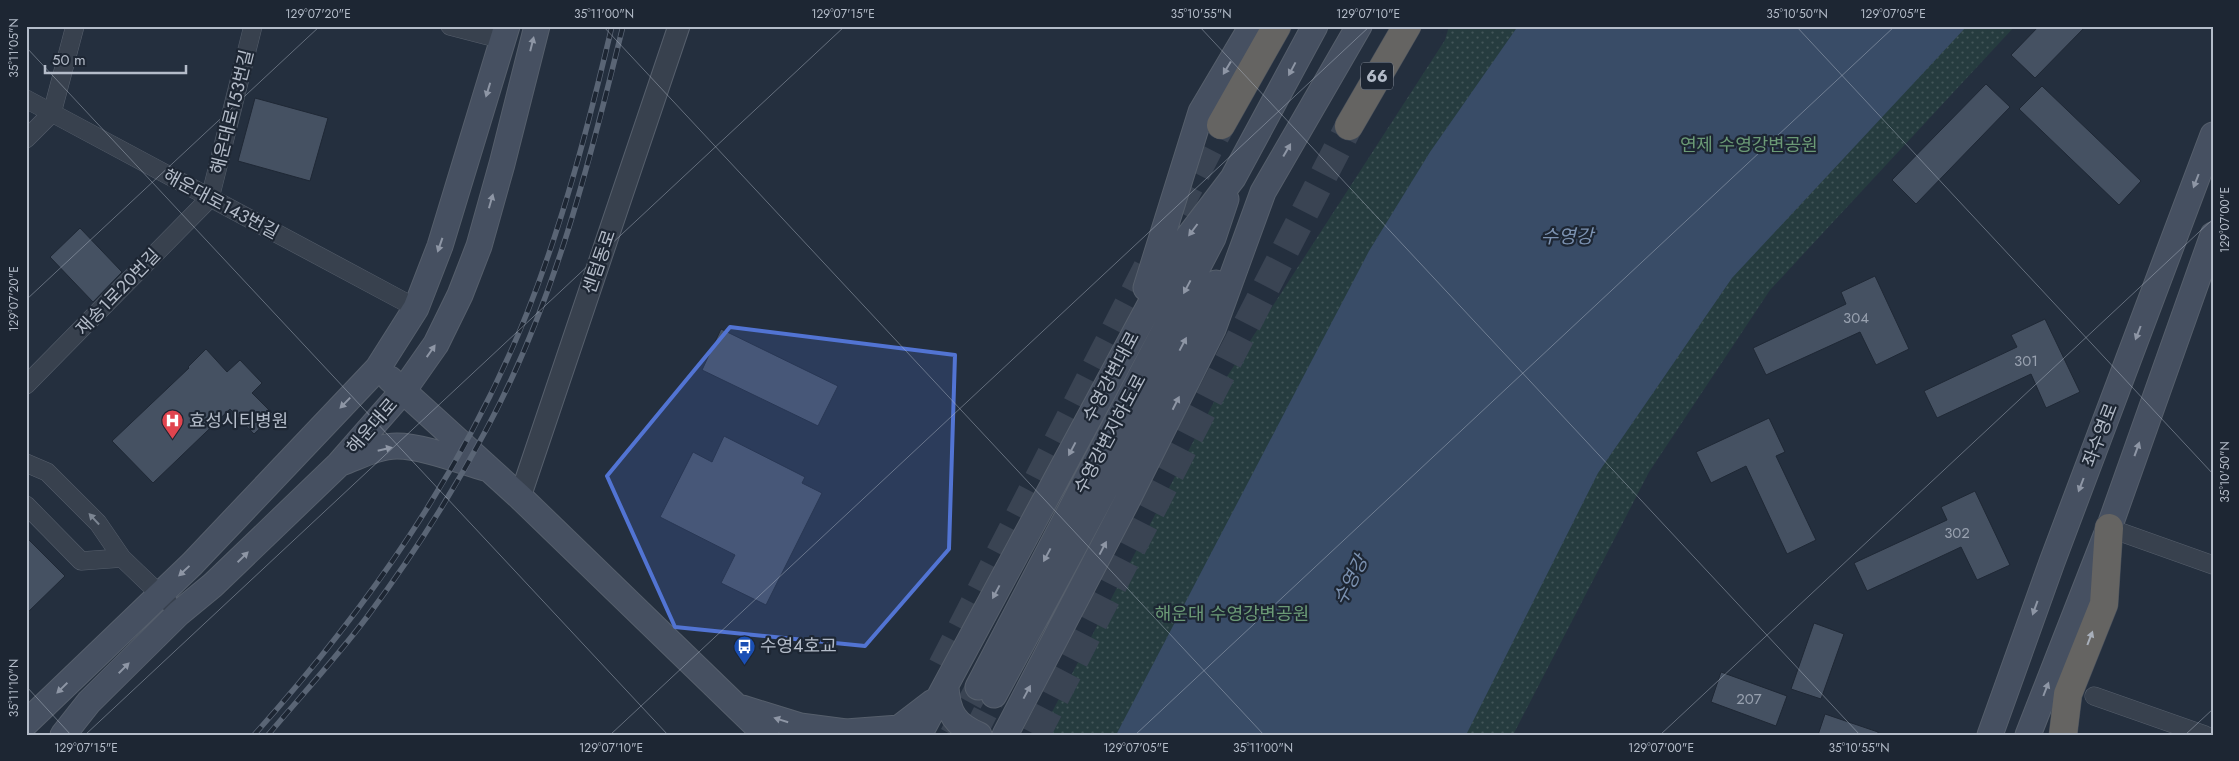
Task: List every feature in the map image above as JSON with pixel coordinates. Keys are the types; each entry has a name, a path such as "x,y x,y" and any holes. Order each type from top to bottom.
{"highway":[{"path":"1221,125 1277,26"},
{"name":"66","path":"1348,126 1407,26"},
{"path":"2063,735 2068,694 2104,604 2109,528"}],"main road":[{"name":"해운대로","path":"63,735 89,702 179,613 213,585 338,464 403,391 436,344 460,295 478,246 502,164 537,26"},
{"path":"1128,345 1201,112 1252,26"},
{"name":"수영강변대로","path":"919,735 1182,245 1234,178 1315,26"},
{"path":"1000,734 1126,503 1213,329 1263,192 1359,26"},
{"name":"해운대로","path":"30,712 192,564 378,368 416,308 440,246 505,33"},
{"name":"좌수영로","path":"1990,735 2052,562 2213,135"},
{"name":"수영강변지하도로","path":"1234,178 1213,238 986,691 1263,192"},
{"path":"2028,735 2109,528 2213,235"},
{"path":"378,368 520,497 766,735"},
{"path":"338,464 382,448 397,446 413,448 490,469"},
{"path":"737,706 800,726 846,732 899,728 943,692 948,707 964,728 979,735"}],"street":[{"path":"26,139 52,113 75,26"},
{"name":"해운대로153번길","path":"210,198 253,26"},
{"path":"450,26 505,33"},
{"name":"센텀동로","path":"520,497 679,26"},
{"name":"해운대로143번길","path":"26,99 416,308"},
{"name":"재송1로20번길","path":"26,385 210,198"},
{"path":"2193,291 2213,270"},
{"path":"26,463 47,472 98,523 122,558 179,613"},
{"path":"26,505 81,561 122,558"},
{"path":"2109,528 2213,565"},
{"path":"2094,696 2205,735"}],"highlighted area":[{"path":"730,327 955,355 949,549 865,646 675,627 607,476"}],"green space":[{"name":"수영강","path":"1449,26 2015,26 1770,290 1649,472 1513,735 1040,735 1228,375 1445,40"}],"water":[{"name":"수영강","path":"1518,26 1967,26 1732,278 1598,473 1466,735 1116,735 1369,251 1430,152"}],"building":[{"path":"2039,26 2086,26 2035,78 2011,55"},
{"path":"1986,84 2010,107 1916,204 1892,180"},
{"path":"2042,86 2141,181 2119,205 2019,109"},
{"path":"255,98 328,118 310,181 238,161"},
{"path":"80,228 122,272 93,302 50,257"},
{"path":"1875,276 1909,349 1876,365 1860,332 1766,375 1753,348 1846,304 1841,292"},
{"path":"2045,319 2080,392 2046,408 2031,374 1937,418 1924,391 2017,347 2011,335"},
{"path":"721,329 838,386 818,426 702,370"},
{"path":"206,349 227,372 240,360 262,383 252,393 274,415 254,434 230,409 153,483 112,441 189,368"},
{"path":"1769,418 1785,452 1776,456 1816,540 1787,554 1746,466 1711,483 1696,452"},
{"path":"724,436 805,477 802,483 822,493 766,605 721,583 735,555 660,517 693,452 712,462"},
{"path":"1975,491 2010,565 1977,580 1961,547 1867,591 1854,563 1947,520 1941,507"},
{"path":"26,537 65,576 26,614"},
{"path":"1814,623 1844,634 1821,699 1791,689"},
{"path":"1721,672 1787,696 1776,726 1711,702"},
{"path":"1825,714 1878,732 1878,735 1818,735"}],"tunnel":[{"path":"1177,211 1221,125"},
{"path":"1036,735 1349,126"},
{"path":"942,666 1151,260"},
{"path":"952,735 978,687"},
{"path":"974,735 994,695"}],"railway":[{"path":"254,735 296,687 373,588 443,483 474,428 502,371 527,313 553,243 585,135 612,26"},
{"path":"268,735 367,617 430,526 486,430 510,382 531,333 567,233 583,182 623,26"}],"place":[{"name":"효성시티병원","path":"173,440"},
{"name":"수영4호교","path":"744,665"}],"park label":[{"name":"연제 수영강변공원","path":"1749,145"},
{"name":"해운대 수영강변공원","path":"1232,614"}]}
